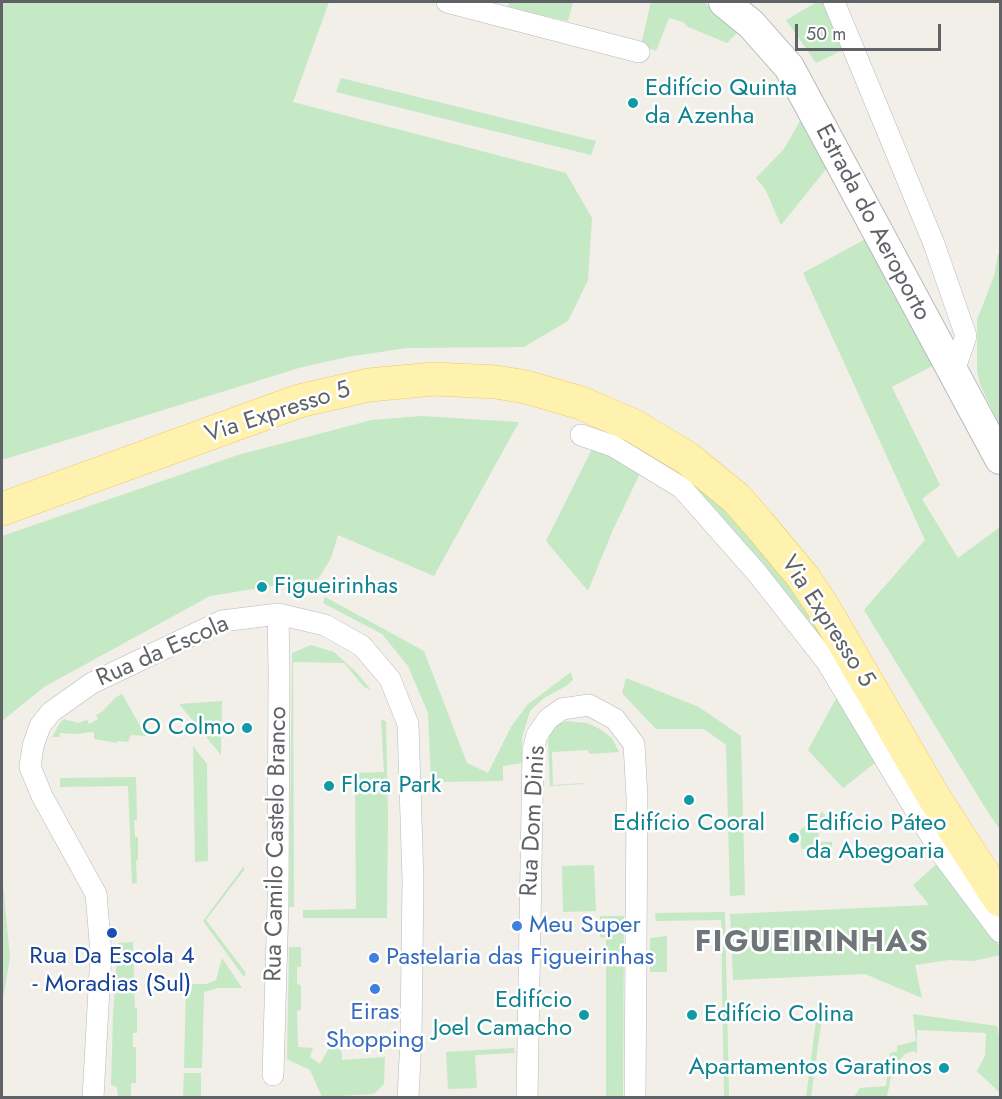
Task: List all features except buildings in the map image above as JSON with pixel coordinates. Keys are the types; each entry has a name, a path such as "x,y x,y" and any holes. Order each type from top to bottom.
{"main road":[{"name":"Estrada do Aeroporto","path":"724,2 751,24 789,68 1000,459"},
{"name":"Via Expresso 5","path":"2,509 299,401 369,385 434,379 496,382 526,387 590,406 634,426 687,458 736,498 773,540 825,610 935,800 1000,900"}],"street":[{"path":"447,2 639,52"},
{"path":"834,2 934,244 966,336 953,374"},
{"path":"581,435 613,446 682,488 757,573 827,662 943,856 1000,932"},
{"name":"Rua Camilo Castelo Branco","path":"273,1075 278,903 278,614"},
{"name":"Rua da Escola","path":"93,1098 100,922 96,894 42,796 30,767 33,746 40,726 51,712 92,683 222,621 278,614 325,625 362,646 390,679 408,724 413,880 408,1098"},
{"name":"Rua Dom Dinis","path":"527,1098 533,750 537,735 548,719 562,709 589,705 615,719 634,744 637,797 635,1098"}],"green space":[{"path":"2,2 329,2 293,102 566,173 592,218 588,280 568,321 524,347 407,348 347,357 299,368 2,460"},
{"path":"509,2 573,2 568,21 508,8"},
{"path":"651,2 704,2 739,31 727,43 688,27 683,22 669,18 656,51 641,45"},
{"path":"817,2 831,2 851,46 816,63 786,20"},
{"path":"341,78 596,141 591,155 336,92"},
{"path":"800,121 827,168 781,225 765,189 756,178 784,149"},
{"path":"873,235 938,363 892,387 940,485 922,499 958,558 1000,527 1000,829 864,610 925,540 803,273"},
{"path":"1000,253 1000,427 980,384 977,371 977,320"},
{"path":"422,416 519,422 434,576 338,535 331,558 311,591 272,586 210,596 44,687 2,721 2,536 238,455 372,420"},
{"path":"594,445 642,469 612,532 588,591 546,541"},
{"path":"631,445 661,459 712,497 752,536 782,572 840,662 714,507 685,480 659,461 631,448"},
{"path":"325,597 424,651 467,763 488,773 511,727 527,705 571,672 573,680 544,698 530,711 522,738 522,763 503,766 503,781 431,782 428,713 408,666 382,634 323,603"},
{"path":"311,645 334,652 358,674 371,690 364,687 344,663 293,662 294,907 289,907 292,653"},
{"path":"626,678 699,707 741,736 745,895 730,896 726,745 704,729 656,729 622,693"},
{"path":"839,693 880,759 843,788 808,750"},
{"path":"122,694 146,736 131,735 128,742 117,741 117,743 94,739 92,732 60,733 60,737 52,737 64,719 78,723 87,720 89,724 98,719 96,715"},
{"path":"222,701 221,755 179,704"},
{"path":"381,720 386,721 387,918 303,918 303,910 356,909 355,773 384,772"},
{"path":"566,721 587,723 600,729 612,738 619,752 589,754 588,750 552,752 553,785 584,784 550,786 548,741 556,725"},
{"path":"193,746 207,764 208,861 195,862"},
{"path":"136,777 137,820 134,820 135,837 138,837 138,860 136,861 137,883 132,884 128,786 60,787 60,778"},
{"path":"822,812 827,818 818,826 819,842 832,842 832,848 801,849 800,830"},
{"path":"940,861 1000,947 1000,955 973,961 949,960 915,965 922,998 865,974 733,980 730,914 929,905 913,885"},
{"path":"594,865 596,911 563,912 562,866"},
{"path":"244,866 244,870 206,920 246,973 244,977 203,921"},
{"path":"2,873 10,957 2,1005"},
{"path":"725,912 728,1098 724,1097 721,920 656,921 655,913"},
{"path":"600,916 624,916 623,1097 606,1097 606,938 600,937"},
{"path":"667,936 667,972 650,972 650,938"},
{"path":"133,942 135,1008 137,1008 137,1033 133,1033 133,1047 136,1047 136,1083 131,1083 131,1097 118,1097 117,1087 111,1085 118,943"},
{"path":"289,947 301,947 301,967 297,967 297,984 301,985 301,1010 297,1011 298,1047 313,1048 310,1057 320,1064 329,1048 341,1045 342,1060 385,1057 384,1084 374,1094 322,1097 310,1070 287,1059"},
{"path":"222,958 242,988 218,988 204,992 202,1068 184,1068 186,984 206,984 216,980"},
{"path":"818,1006 823,1010 811,1097 806,1097"},
{"path":"913,1014 997,1026 1000,1041 1000,1093 977,1071 985,1056 986,1033 917,1030 917,1053 913,1051 905,1054 898,1062 891,1077 887,1096 854,1097 860,1088 886,1086 890,1053 897,1051 897,1046 916,1041"},
{"path":"514,1048 515,1053 475,1055 477,1088 448,1089 446,1052"},
{"path":"184,1073 201,1073 201,1097 183,1097"}],"place":[{"name":"Edifício Quinta da Azenha","path":"633,103"},
{"name":"Figueirinhas","path":"262,587"},
{"name":"O Colmo","path":"247,728"},
{"name":"Flora Park","path":"329,786"},
{"name":"Edifício Cooral","path":"689,800"},
{"name":"Edifício Páteo da Abegoaria","path":"794,838"},
{"name":"Meu Super","path":"517,926"},
{"name":"Rua Da Escola 4 - Moradias (Sul)","path":"112,933"},
{"name":"Pastelaria das Figueirinhas","path":"374,958"},
{"name":"Eiras Shopping","path":"375,989"},
{"name":"Edifício Joel Camacho","path":"584,1015"},
{"name":"Edifício Colina","path":"692,1015"},
{"name":"Apartamentos Garatinos","path":"944,1068"}],"district":[{"name":"FIGUEIRINHAS","path":"812,944"}]}
